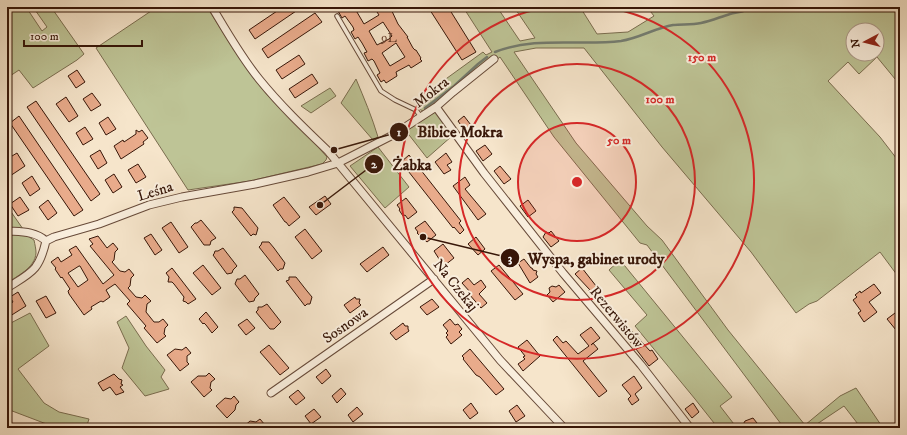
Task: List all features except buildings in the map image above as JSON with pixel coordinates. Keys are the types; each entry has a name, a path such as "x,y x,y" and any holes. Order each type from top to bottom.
{"street":[{"name":"Na Czekaj","path":"212,7 239,52 259,80 292,117 328,151 500,360 564,428"},
{"name":"Mokra","path":"338,163 393,135 421,117 436,107 494,59"},
{"name":"Rezerwistów","path":"436,107 484,173 563,274 641,365 690,428"},
{"name":"Leśna","path":"46,240 99,224 149,205 182,197 255,184 308,172 338,163"},
{"path":"7,230 30,232 46,240 38,265 31,272 7,288"},
{"name":"Sosnowa","path":"271,393 434,278"}],"lane":[{"path":"337,16 381,91 395,100 416,110 421,117"}],"green space":[{"path":"7,7 26,7 42,31 47,27 33,7 51,7 84,54 33,88 19,70 7,78"},
{"path":"157,7 207,7 256,81 273,101 327,157 326,160 322,164 250,181 188,190 96,48"},
{"path":"463,7 497,7 520,41 535,38 514,7 580,7 597,34 628,32 654,16 647,7 900,7 900,85 881,62 885,62 885,22 845,22 845,62 848,62 828,81 880,137 900,163 900,279 880,252 817,301 809,304 796,313 751,252 662,147 584,48 536,48 514,52 576,143 647,226 662,240 728,330 805,425 840,396 856,388 883,428 861,428 844,406 811,428 784,428 647,245 640,243 554,137 500,57 453,96 450,92 423,111 419,109 447,88 443,81 483,52 486,55 492,52"},
{"path":"848,62 872,62 859,74"},
{"path":"356,79 371,115 378,137 373,140 341,103"},
{"path":"330,88 336,96 311,113 301,106"},
{"path":"435,112 442,119 452,136 427,158 406,131"},
{"path":"378,147 409,187 385,208 350,166"},
{"path":"7,206 23,229 7,227"},
{"path":"7,233 24,234 34,240 36,253 35,258 29,267 7,283"},
{"path":"620,260 732,397 720,406 737,428 718,428 635,326 647,315 609,270"},
{"path":"30,313 49,346 18,369 44,403 59,412 89,419 86,428 57,428 7,409 7,325"},
{"path":"126,316 146,346 165,370 161,377 169,389 145,396 122,368 129,348 117,322"}],"waterway":[{"path":"495,52 526,44 621,41 635,38 666,26 705,22 744,11 752,7"},
{"path":"425,108 454,86 487,57"}],"place":[{"name":"Bibice Mokra","path":"334,150"},
{"name":"Żabka","path":"320,205"},
{"name":"Wyspa, gabinet urody","path":"423,237"}]}
